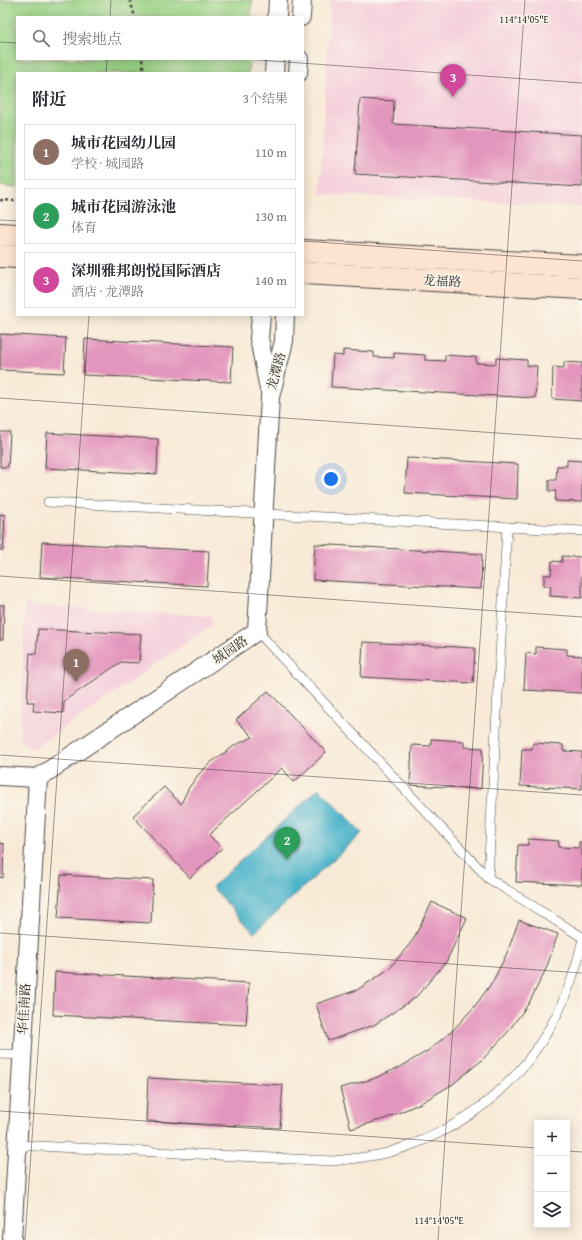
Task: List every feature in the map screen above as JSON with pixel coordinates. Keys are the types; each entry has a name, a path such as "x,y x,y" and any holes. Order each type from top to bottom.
{"street":[{"path":"277,16 278,0"},
{"path":"301,16 302,0"},
{"path":"274,72 275,60"},
{"path":"298,72 299,60"},
{"path":"0,234 16,235"},
{"name":"龙福路","path":"304,251 582,266"},
{"path":"0,256 16,257"},
{"name":"龙福路","path":"304,273 582,288"},
{"name":"龙潭路","path":"261,316 259,338 270,397"},
{"name":"龙潭路","path":"270,397 284,340 285,316"},
{"name":"城园路","path":"38,778 258,631 270,397"},
{"path":"0,776 38,778"},
{"name":"华佳南路","path":"12,1240 38,778"}],"lane":[{"path":"48,502 582,531"},
{"path":"488,878 507,527"},
{"path":"258,631 488,878 582,937"},
{"path":"17,1145 333,1161 361,1158 389,1152 416,1143 441,1132 466,1117 489,1100 509,1082 527,1062 557,1016 577,965 582,943"},
{"path":"0,1054 22,1055"}],"path":[{"path":"130,0 135,16"},
{"path":"142,60 144,72"},
{"path":"0,200 16,201"}],"shaded area":[{"path":"330,0 582,0 582,207 320,194"},
{"path":"25,605 211,616 212,625 36,747 29,749 20,738"}],"green space":[{"path":"0,0 252,0 251,16 16,16 16,60 249,60 248,72 16,72 16,187 0,185"}],"water":[{"path":"319,788 362,833 254,933 212,887"}],"building":[{"path":"360,99 394,101 393,124 582,135 582,187 355,174"},
{"path":"0,334 66,338 64,373 0,370"},
{"path":"85,339 233,347 231,382 83,375"},
{"path":"343,350 374,352 374,357 394,358 394,353 425,355 425,360 445,361 445,355 476,357 476,363 496,364 496,358 527,360 527,366 537,366 535,398 331,387 333,355 343,356"},
{"path":"564,362 582,363 582,401 552,399 553,367 564,368"},
{"path":"0,432 10,432 8,467 0,467"},
{"path":"47,433 158,439 157,474 45,468"},
{"path":"407,458 518,464 517,499 405,493"},
{"path":"567,460 582,461 582,502 555,501 556,491 549,491 549,480 556,480 557,466 567,466"},
{"path":"0,514 5,515 3,550 0,550"},
{"path":"42,542 209,551 207,586 40,577"},
{"path":"315,544 482,554 481,589 313,580"},
{"path":"562,556 582,557 582,598 550,596 551,586 544,586 544,575 551,575 552,561 562,562"},
{"path":"0,605 4,605 3,640 0,640"},
{"path":"38,629 141,634 139,663 121,662 64,701 63,713 33,711 34,702 27,702 30,653 36,654"},
{"path":"363,642 475,648 473,683 361,677"},
{"path":"536,647 567,649 567,655 582,656 582,693 524,690 526,653 536,654"},
{"path":"268,691 326,752 294,782 282,768 209,835 222,848 190,878 133,816 164,787 181,804 188,789 198,775 210,763 237,744 253,737 236,720"},
{"path":"431,739 464,741 464,747 483,748 481,789 410,785 412,745 431,746"},
{"path":"533,743 563,745 563,751 582,752 582,789 520,786 522,749 532,749"},
{"path":"528,839 559,841 558,847 579,848 579,842 582,842 582,885 516,882 518,845 528,845"},
{"path":"0,843 4,844 3,878 0,877"},
{"path":"61,875 153,880 151,923 58,918"},
{"path":"432,902 467,918 446,962 415,998 374,1025 328,1041 316,1004 357,990 389,969 413,940"},
{"path":"519,920 558,934 546,969 529,1003 507,1033 482,1060 453,1084 421,1103 387,1118 351,1129 340,1088 373,1079 402,1066 429,1050 453,1030 475,1006 493,981 507,953"},
{"path":"55,972 249,983 246,1025 53,1015"},
{"path":"148,1078 283,1085 280,1128 146,1121"}],"place":[{"name":"深圳雅邦朗悦国际酒店","path":"453,97"},
{"name":"城市花园幼儿园","path":"76,682"},
{"name":"城市花园游泳池","path":"287,860"}]}
